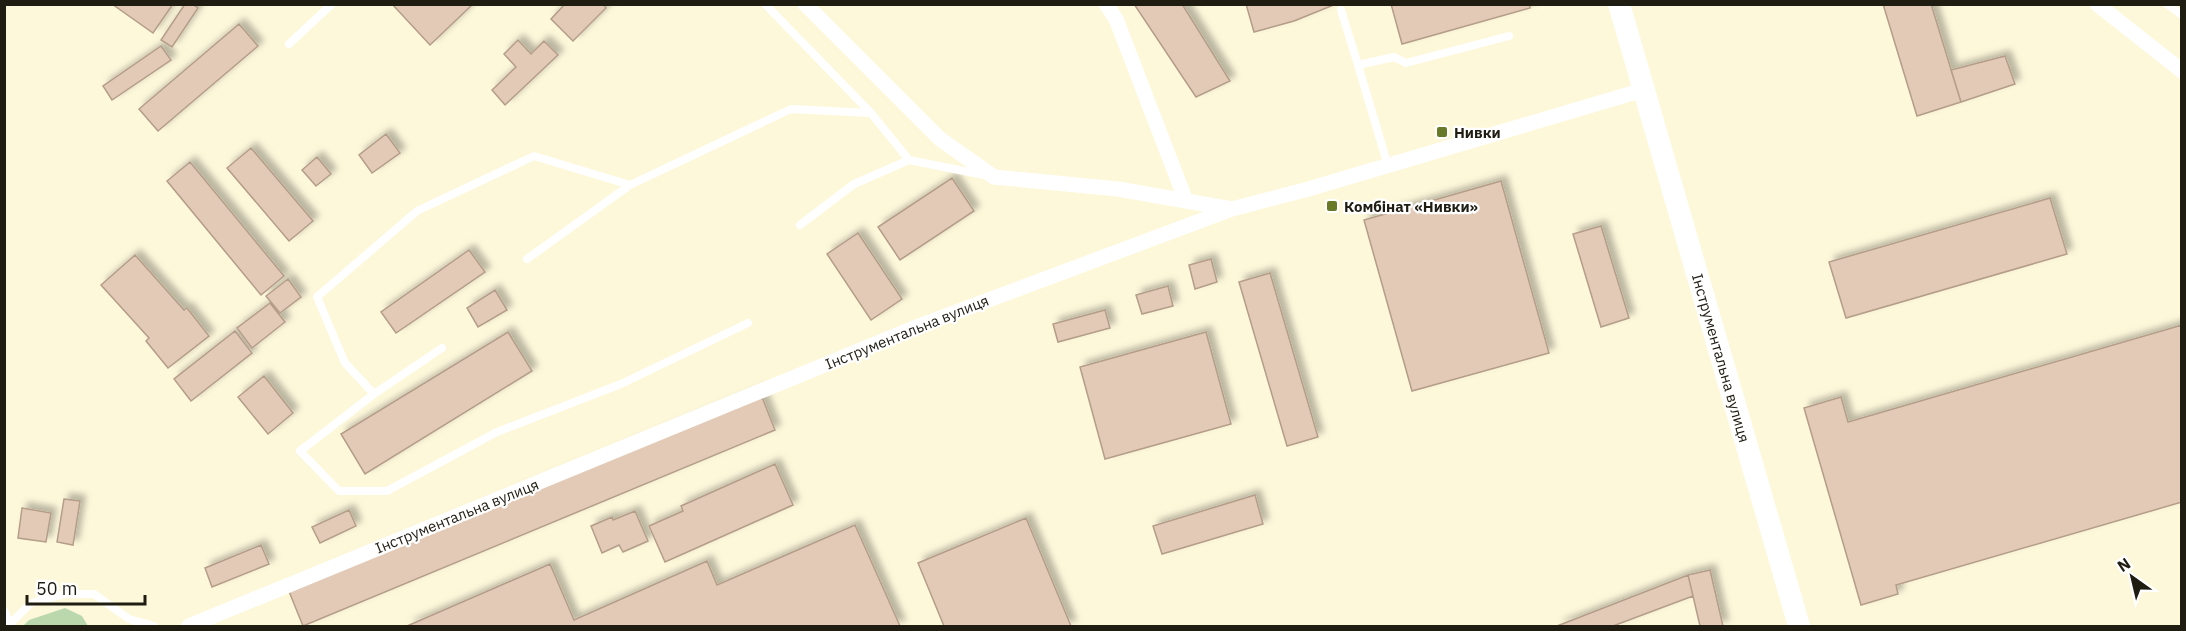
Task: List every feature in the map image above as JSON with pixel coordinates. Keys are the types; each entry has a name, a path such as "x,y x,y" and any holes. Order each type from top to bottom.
{"street":[{"path":"805,4 940,139 993,177 1118,189 1232,209"},
{"path":"1106,4 1116,19 1185,201"},
{"name":"Інструментальна вулиця","path":"1619,4 1799,627"},
{"path":"2097,4 2181,71"},
{"name":"Інструментальна вулиця","path":"189,627 919,326 1232,209 1388,166 1643,90"}],"lane":[{"path":"290,44 332,4"},
{"path":"765,4 871,113 909,160"},
{"path":"2167,4 2181,15"},
{"path":"1341,10 1388,166"},
{"path":"1358,66 1394,57 1406,63 1509,36"},
{"path":"527,260 630,185 791,109 871,113"},
{"path":"374,394 345,363 317,297 417,211 534,156 630,185"},
{"path":"800,225 854,184 909,160 993,177"},
{"path":"442,348 374,394 300,452 339,491 387,491 497,432 621,384 748,323"},
{"path":"4,611 8,625 31,603 64,594 94,594 129,619 154,627"}],"green space":[{"path":"65,608 82,616 88,626 23,626 29,620"}],"building":[{"path":"112,4 173,4 153,33"},
{"path":"185,4 192,4 198,8 172,47 161,40"},
{"path":"392,4 473,4 430,45"},
{"path":"565,4 603,4 606,8 573,41 551,19"},
{"path":"1134,4 1182,4 1230,81 1196,97"},
{"path":"1246,4 1336,4 1294,21 1254,32"},
{"path":"1391,4 1530,4 1530,8 1402,44"},
{"path":"1883,4 1931,4 1961,102 1917,116"},
{"path":"239,24 258,46 158,131 139,109"},
{"path":"518,40 531,54 544,41 558,55 505,105 492,90 516,67 504,54"},
{"path":"161,46 171,60 112,100 103,86"},
{"path":"2005,56 2015,84 1961,102 1951,70"},
{"path":"386,134 400,153 372,173 359,155"},
{"path":"251,148 313,221 289,241 227,168"},
{"path":"317,157 331,174 316,186 302,170"},
{"path":"190,162 284,276 261,295 167,181"},
{"path":"952,178 974,211 900,260 878,227"},
{"path":"1501,181 1549,353 1412,391 1364,220"},
{"path":"2050,198 2067,254 1846,318 1829,262"},
{"path":"1601,226 1629,318 1601,327 1573,234"},
{"path":"858,233 902,299 871,320 827,254"},
{"path":"469,250 485,272 396,333 381,312"},
{"path":"135,255 184,310 187,308 209,336 168,368 146,341 149,338 101,285"},
{"path":"1211,259 1217,282 1195,289 1189,265"},
{"path":"1270,273 1318,437 1287,446 1239,282"},
{"path":"288,279 301,297 280,313 266,296"},
{"path":"1168,286 1173,306 1142,314 1136,295"},
{"path":"495,290 507,310 478,327 467,308"},
{"path":"270,303 285,322 252,348 237,328"},
{"path":"1105,310 1110,328 1058,342 1053,324"},
{"path":"2182,325 2182,502 1896,585 1898,594 1861,605 1804,408 1841,397 1848,422"},
{"path":"235,331 252,353 191,401 174,379"},
{"path":"508,332 532,371 365,474 341,434"},
{"path":"1206,332 1231,424 1105,459 1080,367"},
{"path":"264,376 293,413 268,434 238,397"},
{"path":"760,392 775,430 303,626 288,589"},
{"path":"775,464 793,505 665,562 649,526 683,511 681,506"},
{"path":"1255,495 1263,524 1162,554 1153,526"},
{"path":"64,499 80,501 73,545 57,542"},
{"path":"22,508 51,513 46,542 18,538"},
{"path":"349,510 356,526 320,543 312,527"},
{"path":"635,511 648,541 623,552 619,545 602,553 591,526"},
{"path":"1026,518 1071,626 944,626 918,563"},
{"path":"855,525 900,626 407,626 550,564 574,620 707,561 717,585"},
{"path":"261,545 269,564 212,587 205,568"},
{"path":"1710,570 1723,626 1700,626 1688,575"},
{"path":"1688,575 1693,596 1613,626 1557,626"}],"place":[{"name":"Нивки","path":"1442,132"},
{"name":"Комбінат «Нивки»","path":"1332,206"}]}
